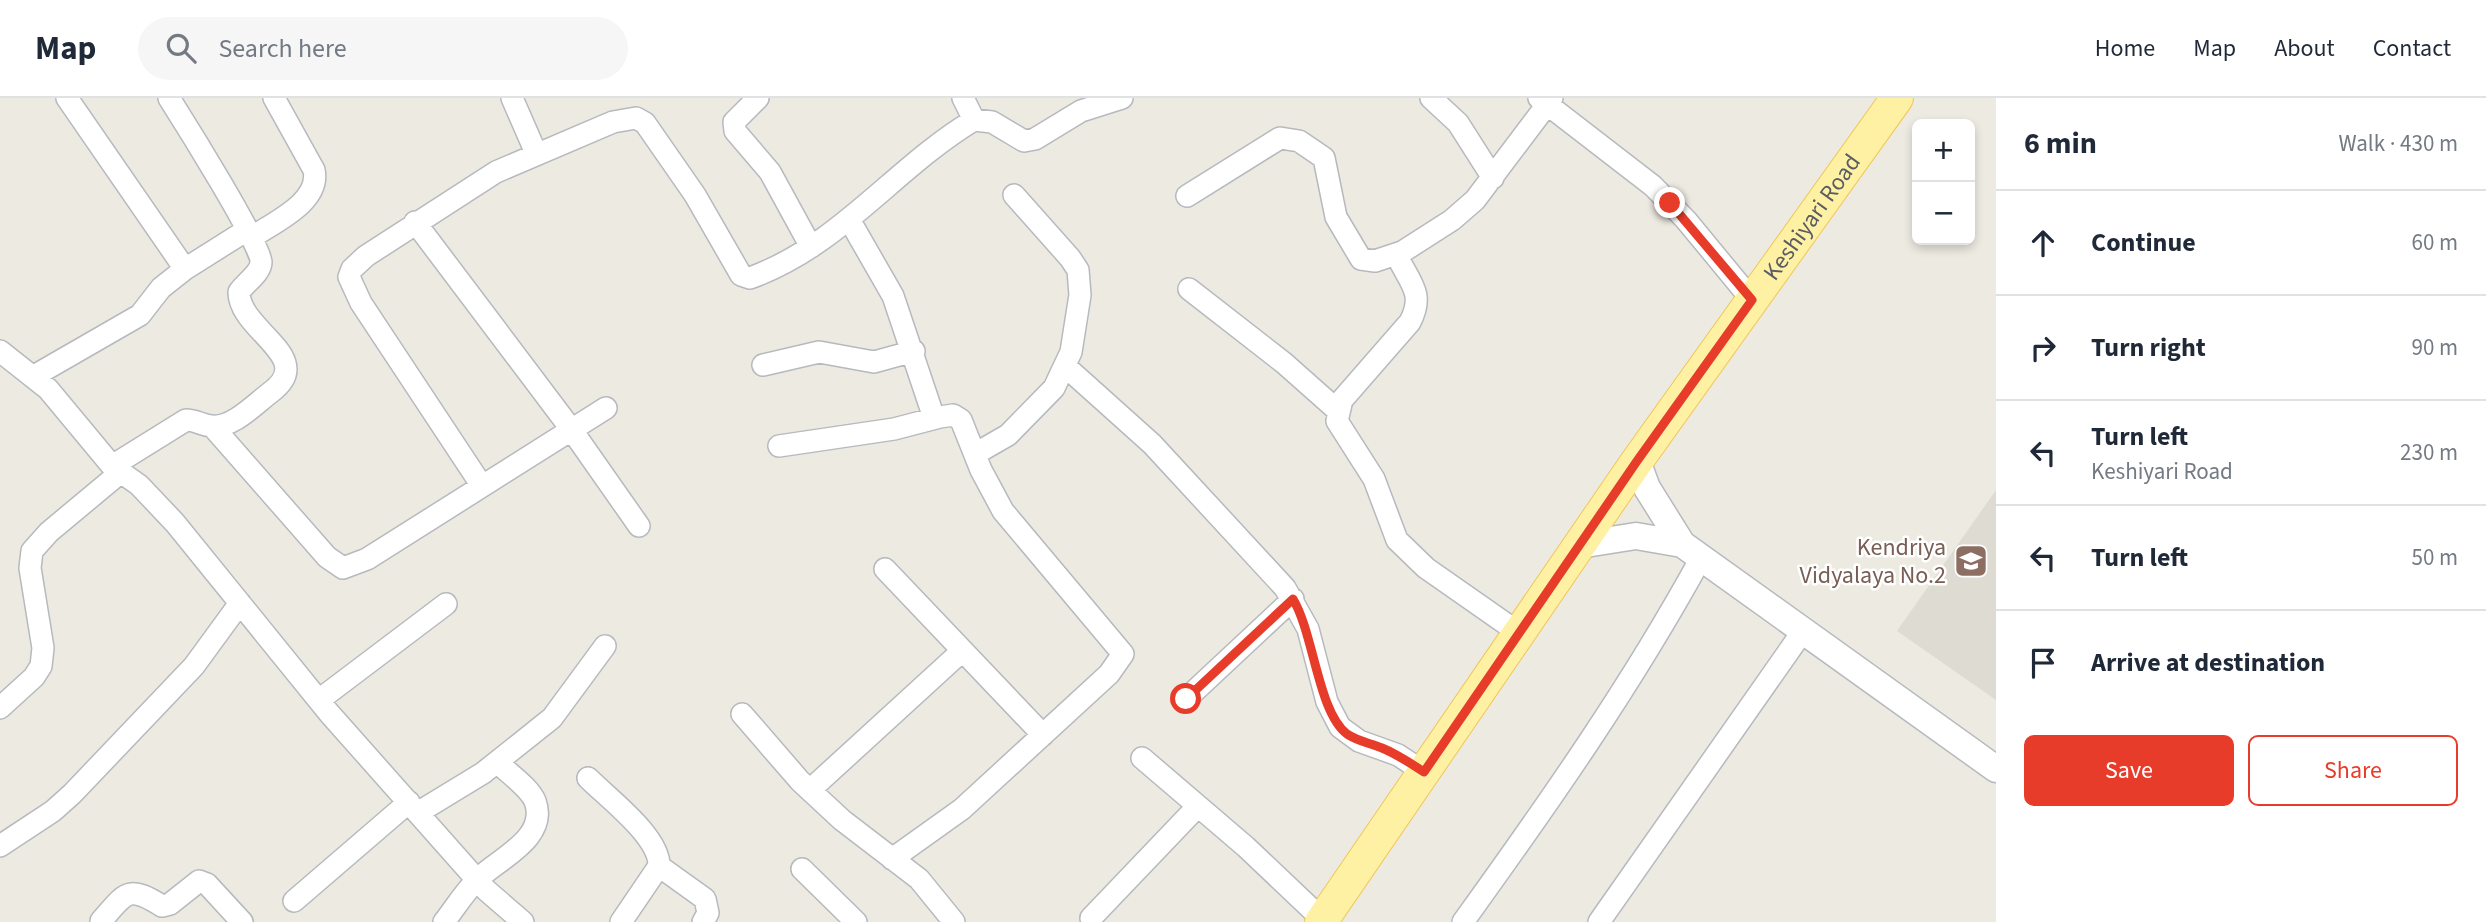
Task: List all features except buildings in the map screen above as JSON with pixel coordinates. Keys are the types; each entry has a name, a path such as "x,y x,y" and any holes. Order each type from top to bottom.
{"main road":[{"name":"Keshiyari Road","path":"1322,921 1637,461 1897,98"}],"street":[{"path":"67,98 185,269"},
{"path":"169,98 262,260 261,266 239,292 239,300 251,321 283,356 288,366 287,373 275,389 233,420 213,427"},
{"path":"34,376 140,315 161,288 185,269 301,203 313,192 317,182 314,170 274,98"},
{"path":"512,98 536,153"},
{"path":"758,98 738,115 734,122 735,131 770,172 811,247"},
{"path":"963,98 974,120"},
{"path":"482,486 361,303 349,277 352,268 415,222 496,172 612,122 636,118 645,123 695,195 741,275 750,278 811,247 850,221 947,139 974,120 992,122 1024,141 1035,139 1081,111 1122,98"},
{"path":"1431,98 1458,123 1493,178"},
{"path":"1187,196 1280,138 1290,137 1324,158 1336,217 1361,259 1375,261 1402,252 1452,220 1493,178 1546,100 1653,186 1686,220 1752,300"},
{"path":"975,454 997,443 1023,421 1054,388 1071,352 1080,295 1078,270 1014,195"},
{"path":"850,221 893,296 914,351 934,418"},
{"path":"415,222 571,429 639,526"},
{"path":"1402,252 1399,260 1417,295 1417,308 1410,322 1342,400 1337,410 1337,421 1374,479 1397,540 1426,568 1519,633"},
{"path":"1189,289 1284,363 1337,410"},
{"path":"763,365 819,352 874,362 914,351"},
{"path":"2,356 34,376 117,469 139,485 175,523 319,700 477,879 523,922"},
{"path":"1065,366 1152,444 1293,599 1308,629 1327,702 1340,727 1359,741 1384,749 1424,772"},
{"path":"0,708 34,677 41,666 43,648 30,568 32,551 117,469 186,421 195,420 213,427 327,557 343,568 367,559 606,408"},
{"path":"779,446 894,429 953,415 961,419 995,499 1016,528 1123,654 1114,668 962,809 892,859"},
{"path":"1637,461 1647,488 1692,551 1996,769"},
{"path":"1579,545 1628,536 1692,551"},
{"path":"1463,922 1581,756 1657,638 1692,551"},
{"path":"885,569 1043,735"},
{"path":"1186,699 1293,599"},
{"path":"0,846 53,811 72,794 194,666 240,603"},
{"path":"319,700 446,604"},
{"path":"1598,922 1803,631"},
{"path":"294,901 414,807 497,762 552,718 605,646"},
{"path":"810,790 962,651"},
{"path":"742,714 810,790 930,889 954,922"},
{"path":"1142,758 1322,921"},
{"path":"444,922 477,879 522,845 533,829 537,815 533,798 497,762"},
{"path":"588,778 656,848 659,866 621,922"},
{"path":"1091,918 1198,806"},
{"path":"659,866 705,899 708,913 703,922"},
{"path":"802,869 856,922"},
{"path":"101,921 127,892 135,891 162,906 170,904 199,881 207,884 242,922"}],"shaded area":[{"name":"Kendriya Vidyalaya No.2","path":"1996,490 1996,700 1897,631"}],"place":[{"name":"Kendriya Vidyalaya No.2","path":"1971,561"}],"route":[{"path":"1186,699 1293,599 1308,629 1327,702 1340,727 1359,741 1398,755 1424,772 1637,461 1752,300 1670,203"}]}
